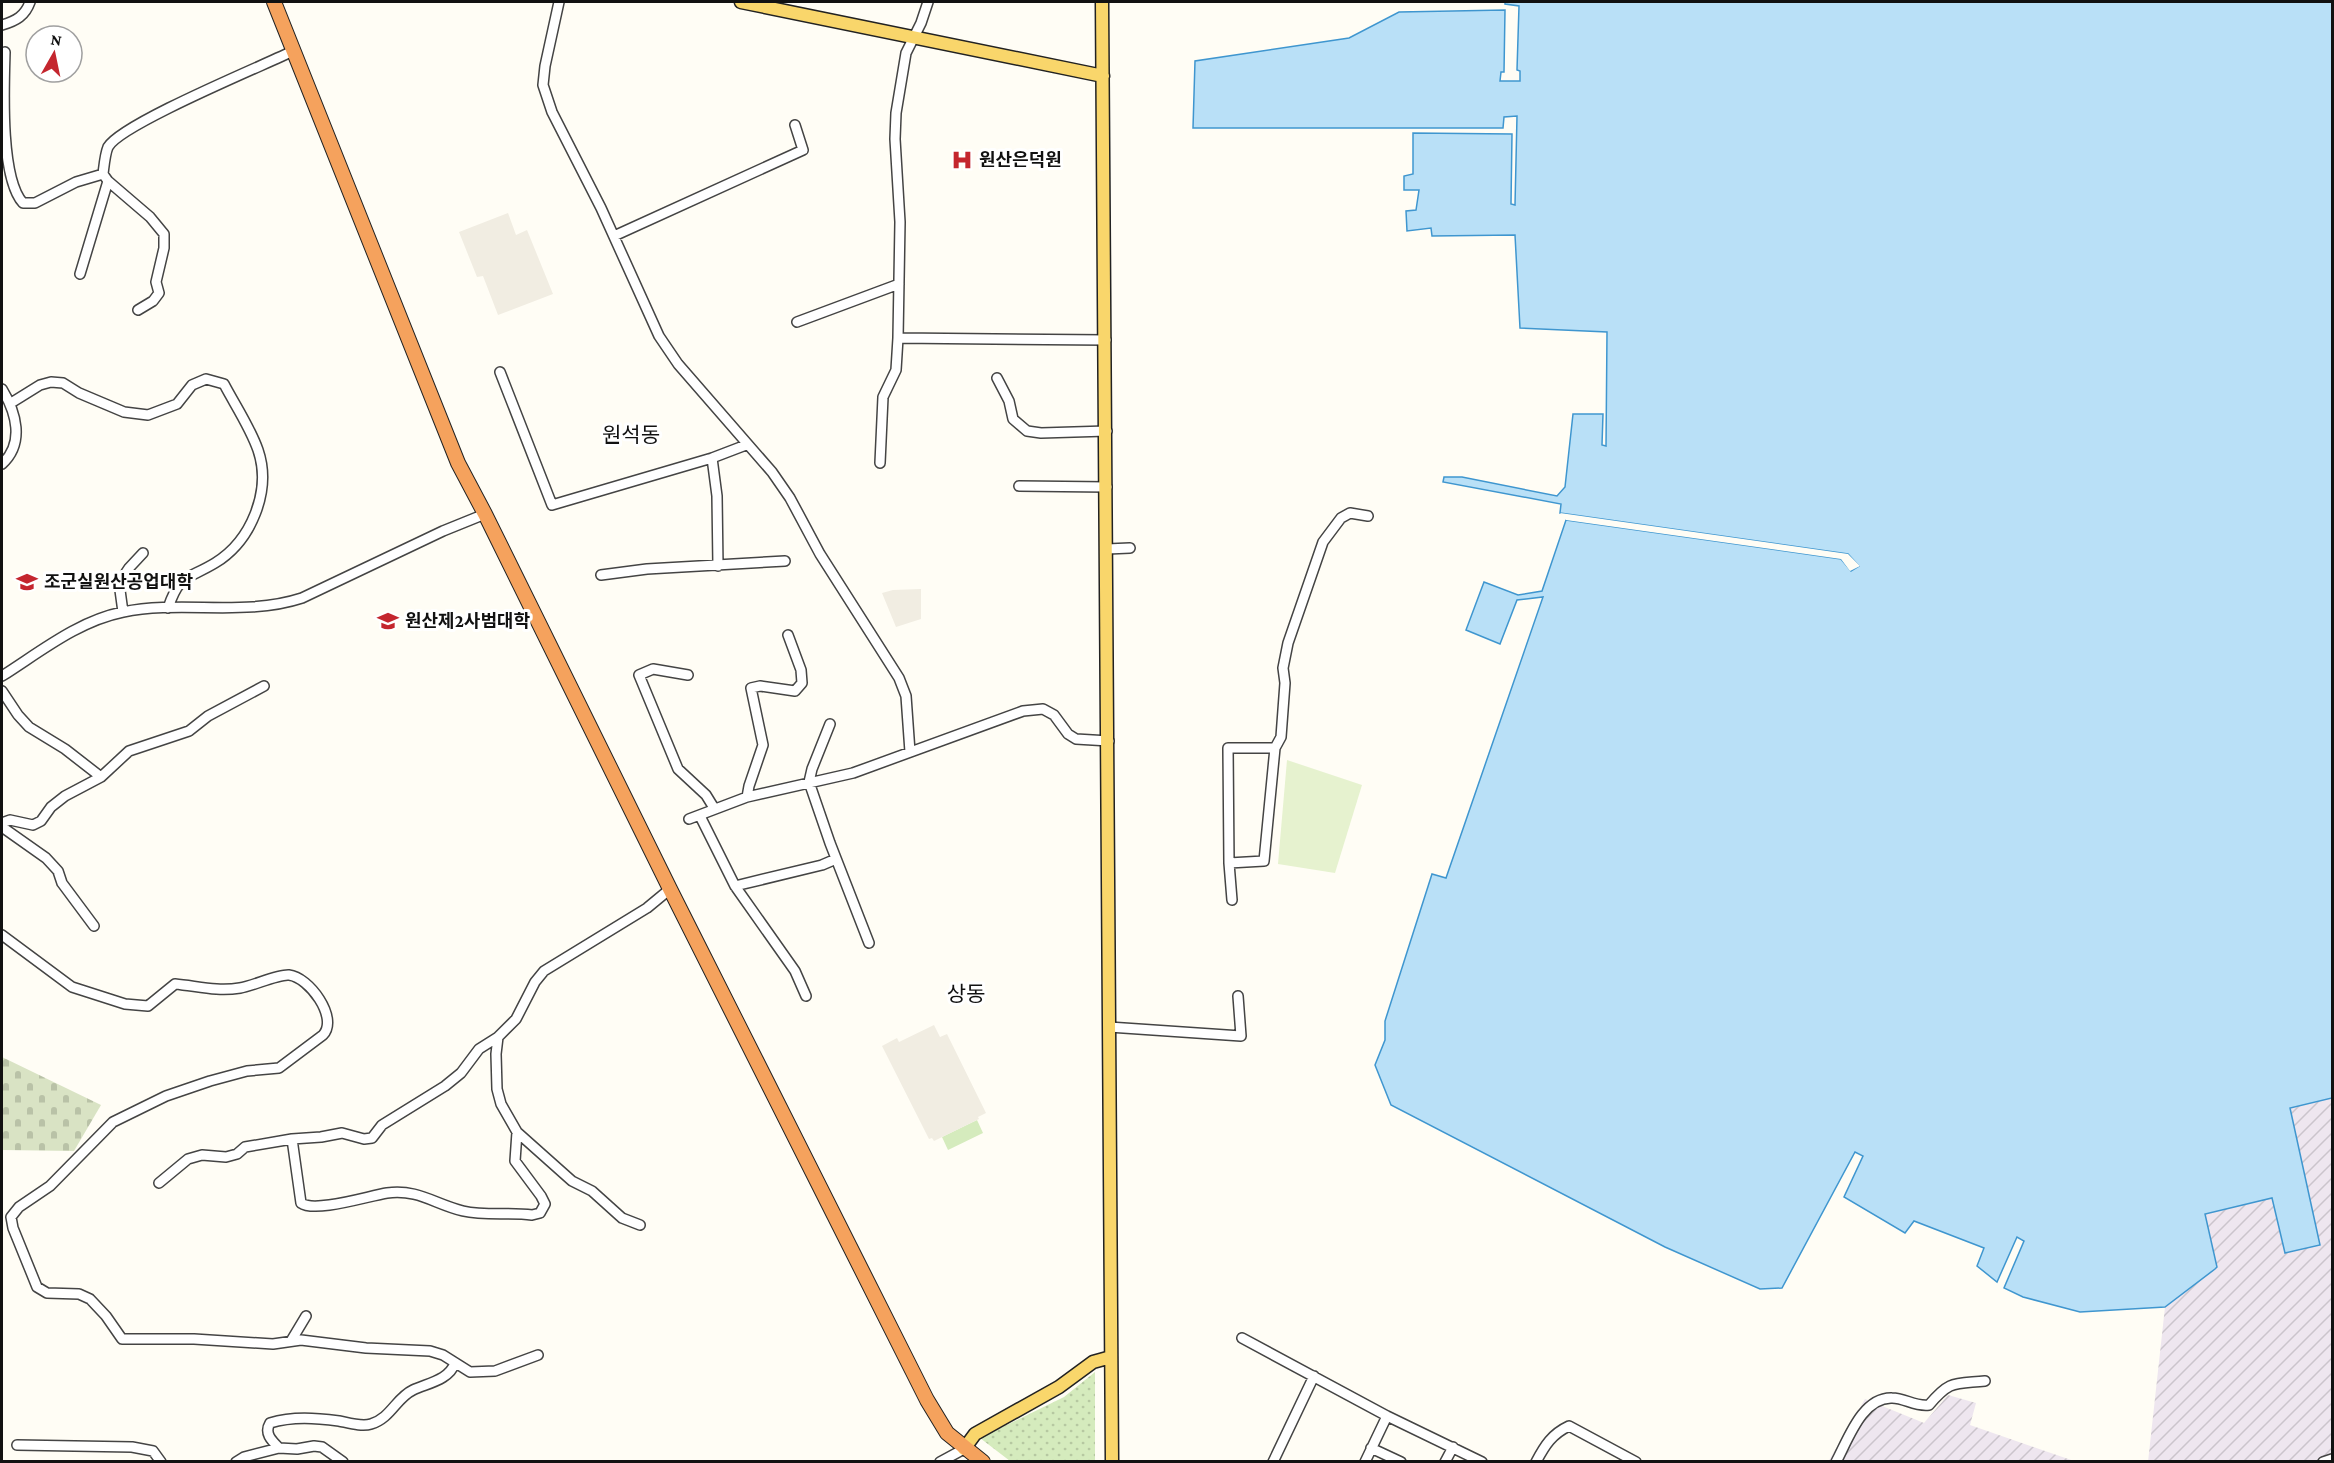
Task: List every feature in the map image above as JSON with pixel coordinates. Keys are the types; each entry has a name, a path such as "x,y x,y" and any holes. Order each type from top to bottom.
{"highway":[{"path":"274,2 458,464 927,1400 947,1433 964,1449 983,1461"}],"main road":[{"path":"741,2 1103,76"},
{"path":"1102,2 1107,431 1112,1461"},
{"path":"964,1449 975,1434 1059,1387 1093,1362 1111,1357"}],"street":[{"path":"2,25 25,14 30,2"},
{"path":"559,2 543,85 552,112 614,236 659,336 678,364 746,445 772,472 790,498 820,555 899,678 906,696 910,752"},
{"path":"880,463 883,397 896,370 898,338 900,222 895,138 896,113 906,53 921,23 928,2"},
{"path":"80,274 105,178 108,147 128,130 155,115 293,51"},
{"path":"5,52 4,128 10,168 19,198 24,203 34,202 76,182 105,178 150,217 164,234 164,248 156,282 159,293 153,301 138,310"},
{"path":"614,236 803,150 795,125"},
{"path":"797,322 899,284"},
{"path":"898,338 1106,340"},
{"path":"500,372 552,505 712,458 746,445"},
{"path":"997,378 1009,401 1013,419 1027,431 1041,433 1107,431"},
{"path":"11,403 40,385 51,382 63,383 124,412 148,416 177,404 192,385 206,379 224,384 258,450 261,484 257,509 235,547 215,563 185,577 177,584 168,608"},
{"path":"2,389 11,403 17,421 14,448 2,464"},
{"path":"712,458 717,496 718,566"},
{"path":"1019,486 1107,487"},
{"path":"1229,863 1264,861 1275,748 1281,737 1284,668 1288,643 1323,542 1341,518 1350,513 1368,516"},
{"path":"2,676 77,629 99,619 123,612 168,608 255,608 284,604 302,598 443,531 485,514"},
{"path":"1107,549 1131,548"},
{"path":"123,612 119,583 129,568 143,554"},
{"path":"601,575 647,569 785,561"},
{"path":"747,797 748,786 763,745 751,688 760,686 795,691 802,683 801,670 788,635"},
{"path":"688,675 653,669 639,675 678,769 706,795 714,808"},
{"path":"94,926 62,884 58,871 46,858 2,825 10,820 33,825 41,821 51,807 65,796 101,777 129,751 189,731 208,716 264,686"},
{"path":"2,691 29,727 65,749 101,777"},
{"path":"689,819 747,797 853,773 1023,711 1043,710 1054,715 1068,734 1076,739 1109,741"},
{"path":"830,724 809,782 836,860 869,943"},
{"path":"1232,900 1229,863 1228,748 1275,748"},
{"path":"700,816 735,886 795,971 806,996"},
{"path":"735,886 836,860"},
{"path":"159,1183 188,1159 202,1155 226,1157 237,1154 245,1147 342,1133 364,1139 372,1138 382,1125 453,1079 472,1061 479,1049 498,1037 516,1019 535,982 544,971 647,908 670,889"},
{"path":"2,935 72,987 125,1004 148,1006 175,984 219,990 253,986 289,975 302,981 321,1002 328,1014 327,1030 279,1068 247,1071 199,1084 166,1096 113,1122 50,1186 20,1208 12,1217 13,1228 37,1287 47,1293 79,1294 90,1299 106,1316 122,1339 194,1339 273,1344 301,1340 357,1347 430,1351 443,1355 470,1372 495,1371 538,1355"},
{"path":"1109,1027 1241,1036 1238,996"},
{"path":"498,1037 497,1089 501,1104 517,1132 572,1181 592,1191 622,1218 640,1225"},
{"path":"292,1139 301,1203 305,1206 337,1204 388,1193 408,1193 424,1195 463,1211 532,1215 540,1213 544,1209 544,1204 541,1196 515,1161 517,1132"},
{"path":"291,1341 306,1316"},
{"path":"1242,1338 1388,1416 1482,1461"},
{"path":"279,1448 268,1434 267,1427 270,1423 287,1418 304,1418 368,1425 383,1419 406,1394 442,1378 453,1369 455,1363"},
{"path":"1272,1461 1314,1376"},
{"path":"1836,1461 1862,1414 1876,1402 1892,1398 1921,1406 1929,1405 1942,1389 1952,1383 1985,1381"},
{"path":"1365,1461 1388,1416"},
{"path":"1536,1461 1549,1440 1558,1431 1569,1426 1636,1461"},
{"path":"16,1445 132,1447 153,1451 161,1461"},
{"path":"236,1461 279,1448 297,1449 314,1446 322,1447 344,1461"},
{"path":"1445,1461 1453,1447"},
{"path":"1371,1448 1401,1461"},
{"path":"940,1461 964,1449"},
{"path":"2323,1461 2332,1459"}],"shaded area":[{"path":"508,213 516,235 527,230 553,294 498,315 483,276 477,277 459,232"},
{"path":"921,589 921,619 896,627 882,593 893,590"},
{"path":"934,1025 940,1037 947,1034 986,1113 978,1117 979,1119 934,1141 932,1138 929,1139 882,1046 897,1038 899,1042"},
{"path":"2332,1098 2332,1461 2148,1462 2165,1307 2217,1267 2205,1214 2272,1198 2290,1108"},
{"path":"1948,1395 1976,1403 1970,1425 2074,1461 1828,1462 1865,1399 1924,1423"}],"green space":[{"path":"1287,760 1362,785 1335,873 1278,864"},
{"path":"2,1057 101,1105 74,1151 2,1150"},
{"path":"977,1120 983,1133 948,1150 942,1137"},
{"path":"1095,1372 1095,1461 1010,1461 980,1438 1064,1397"}],"water":[{"path":"1505,2 2332,2 2332,1098 2290,1108 2320,1245 2285,1253 2272,1198 2205,1214 2217,1267 2215,1269 2165,1307 2080,1312 2023,1297 2004,1288 2024,1241 2017,1237 1997,1282 1977,1266 1984,1248 1914,1221 1905,1233 1844,1197 1863,1156 1855,1152 1782,1288 1760,1289 1665,1247 1391,1105 1375,1065 1385,1040 1385,1021 1432,874 1446,878 1543,597 1517,600 1500,644 1466,630 1484,582 1518,595 1542,591 1566,520 1841,559 1851,571 1859,566 1848,554 1560,513 1561,504 1443,482 1444,477 1462,477 1557,496 1565,487 1573,414 1603,414 1602,445 1606,446 1607,332 1520,328 1515,235 1432,236 1431,228 1407,231 1406,211 1416,210 1419,190 1404,190 1404,176 1413,174 1413,133 1512,134 1511,204 1515,205 1517,116 1504,117 1503,128 1193,128 1195,61 1349,38 1399,12 1505,10 1504,72 1501,72 1500,81 1520,81 1520,71 1517,70 1519,6 1505,4"}],"pier":[{"path":"1560,513 1848,554 1860,566 1850,571 1841,559 1566,520"}],"place":[{"name":"원산은덕원","path":"962,160"},
{"name":"조군실원산공업대학","path":"27,582"},
{"name":"원산제2사범대학","path":"388,621"}],"district":[{"name":"원석동","path":"631,435"},
{"name":"상동","path":"966,994"}]}
